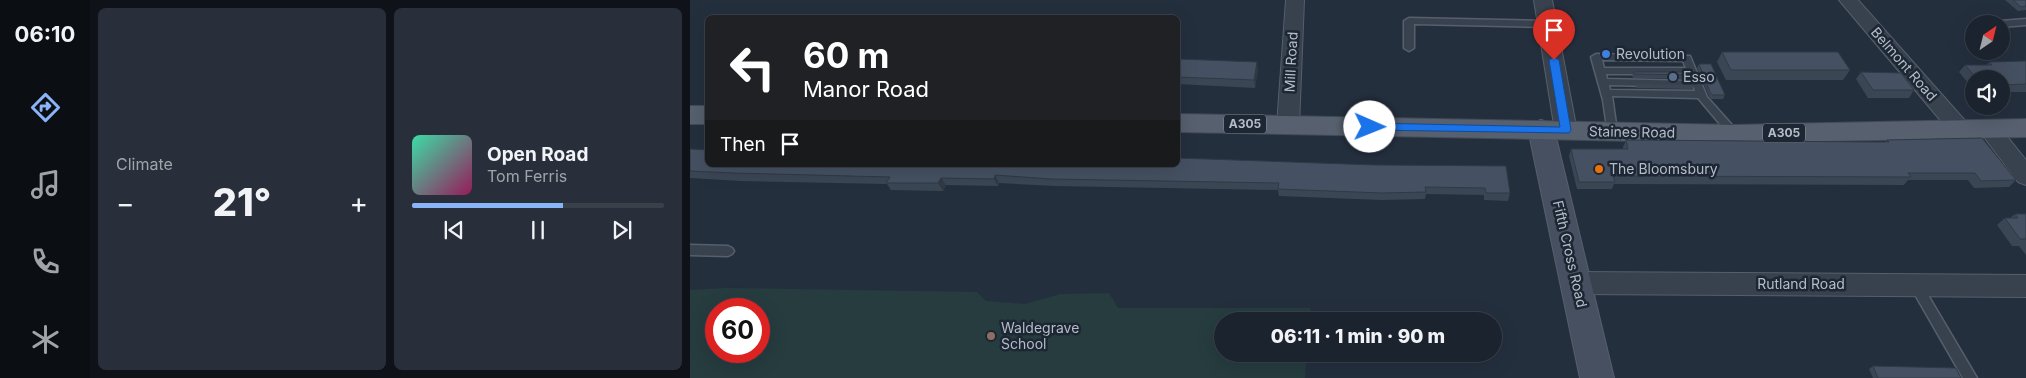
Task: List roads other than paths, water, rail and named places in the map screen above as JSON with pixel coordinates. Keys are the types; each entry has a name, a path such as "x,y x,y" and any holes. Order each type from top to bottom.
{"main road":[{"path":"690,115 705,115"},
{"name":"Staines Road","path":"1180,123 1735,134 2026,128"}],"street":[{"name":"Mill Road","path":"1288,124 1294,0"},
{"path":"1543,0 1547,24 1554,130"},
{"name":"Belmont Road","path":"1848,0 1960,129"},
{"path":"1989,129 2026,176"},
{"name":"Fifth Cross Road","path":"1554,130 1576,282 1597,378"},
{"name":"Rutland Road","path":"1576,282 2026,286"}],"lane":[{"path":"1409,48 1409,20 1547,24"},
{"path":"2010,23 2026,22"},
{"path":"1612,131 1608,97 1596,57 1686,58 1702,97 1735,134"},
{"path":"1600,71 1692,71"},
{"path":"1603,82 1697,84"},
{"path":"1608,97 1702,97"},
{"path":"690,250 728,251"},
{"path":"1915,284 1970,378"}],"place":[{"name":"Revolution","path":"1606,54"},
{"name":"Esso","path":"1673,77"},
{"name":"The Bloomsbury","path":"1599,169"},
{"name":"Waldegrave School","path":"991,336"}]}
